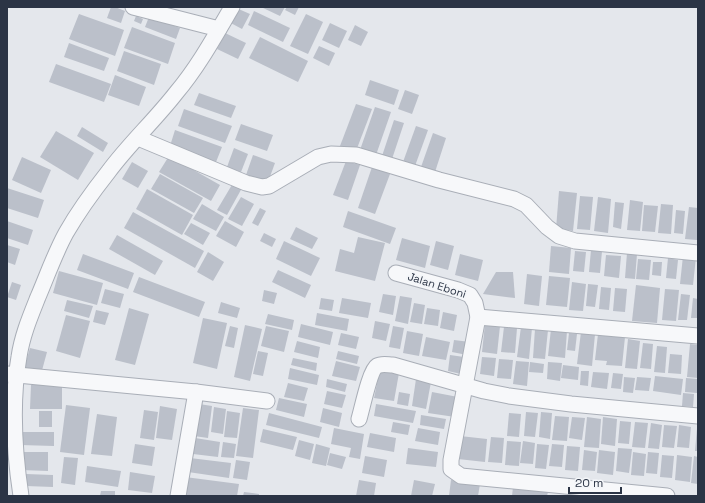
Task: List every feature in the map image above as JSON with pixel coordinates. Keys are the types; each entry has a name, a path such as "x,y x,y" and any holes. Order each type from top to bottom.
{"street":[{"path":"133,7 219,30"},
{"path":"21,496 16,462 12,375 19,356 27,325 44,282 66,234 109,170 177,92 219,30 232,7"},
{"path":"138,138 246,183 262,187 269,186 318,157 331,154 356,155 439,180 514,199 526,205 548,228 559,236 575,242 698,253"},
{"name":"Jalan Eboni","path":"396,273 458,290 470,295 477,310"},
{"path":"667,496 461,476 451,469 450,464 477,310 698,336"},
{"path":"359,419 372,372 380,364 393,365 509,396 572,404 698,416"},
{"path":"12,375 196,392 267,401"},
{"path":"178,496 196,392"}],"building":[{"path":"111,7 125,11 121,23 107,18"},
{"path":"234,7 250,14 242,29 227,21"},
{"path":"261,7 285,7 280,16"},
{"path":"287,7 299,7 295,15 285,10"},
{"path":"254,11 290,28 283,42 248,25"},
{"path":"79,14 124,30 115,56 69,39"},
{"path":"306,14 323,22 308,54 290,46"},
{"path":"136,16 143,19 141,24 134,21"},
{"path":"149,17 180,28 176,39 145,27"},
{"path":"330,23 347,31 339,48 322,40"},
{"path":"355,25 368,32 361,46 348,40"},
{"path":"132,27 175,43 168,64 124,48"},
{"path":"225,33 246,43 238,59 217,49"},
{"path":"260,37 308,61 298,82 249,58"},
{"path":"69,43 109,58 104,71 64,57"},
{"path":"319,46 335,53 329,66 313,58"},
{"path":"124,51 161,64 154,85 117,71"},
{"path":"56,64 111,84 104,102 49,82"},
{"path":"115,75 146,87 139,106 108,95"},
{"path":"370,80 399,90 394,105 365,95"},
{"path":"405,90 419,95 412,114 398,109"},
{"path":"199,93 236,106 231,118 194,105"},
{"path":"356,104 372,109 356,151 340,146"},
{"path":"375,107 391,112 376,155 360,150"},
{"path":"184,109 232,126 225,143 178,126"},
{"path":"394,120 404,123 392,159 382,156"},
{"path":"241,124 273,135 267,151 235,140"},
{"path":"416,126 428,130 415,166 403,162"},
{"path":"82,127 108,143 103,152 77,136"},
{"path":"175,130 222,147 216,162 170,146"},
{"path":"56,131 94,153 78,180 40,157"},
{"path":"433,133 446,138 435,172 421,167"},
{"path":"234,148 248,154 241,172 227,167"},
{"path":"253,155 275,163 268,182 246,175"},
{"path":"169,156 220,185 211,201 159,172"},
{"path":"22,157 51,170 41,193 12,180"},
{"path":"346,161 360,165 348,200 333,195"},
{"path":"132,162 148,171 138,188 122,179"},
{"path":"372,167 390,174 375,214 358,208"},
{"path":"160,174 203,198 194,213 151,189"},
{"path":"233,183 242,188 227,215 217,210"},
{"path":"7,188 44,200 38,218 7,208"},
{"path":"147,189 193,215 182,235 136,209"},
{"path":"559,191 577,193 573,231 556,229"},
{"path":"580,196 593,197 590,230 577,229"},
{"path":"241,197 254,204 242,226 228,219"},
{"path":"598,197 611,199 608,233 594,231"},
{"path":"630,200 643,202 640,231 627,230"},
{"path":"615,202 624,203 621,229 613,227"},
{"path":"202,204 224,217 216,231 193,219"},
{"path":"661,204 673,205 671,234 658,233"},
{"path":"644,205 658,206 655,232 642,231"},
{"path":"689,207 698,208 697,240 685,239"},
{"path":"260,208 266,211 258,226 252,223"},
{"path":"676,210 685,211 683,234 674,233"},
{"path":"348,211 396,228 390,244 343,227"},
{"path":"133,212 204,251 195,268 124,228"},
{"path":"7,221 33,230 28,245 7,238"},
{"path":"225,221 244,232 236,247 216,236"},
{"path":"191,223 210,233 203,245 184,234"},
{"path":"296,227 318,238 312,249 290,239"},
{"path":"264,233 276,239 272,247 260,241"},
{"path":"117,235 163,261 155,275 109,249"},
{"path":"358,237 385,243 375,281 335,271 340,249 354,253"},
{"path":"402,238 430,246 425,268 396,260"},
{"path":"284,241 320,258 311,276 276,259"},
{"path":"436,241 454,246 448,270 430,265"},
{"path":"7,245 20,249 15,265 7,262"},
{"path":"551,246 571,248 569,274 549,272"},
{"path":"591,250 602,251 600,273 589,272"},
{"path":"575,251 586,252 584,272 573,271"},
{"path":"208,252 224,262 213,281 197,272"},
{"path":"627,253 637,254 635,279 625,278"},
{"path":"83,254 134,273 128,289 77,270"},
{"path":"460,254 483,260 478,281 455,275"},
{"path":"606,255 621,256 619,278 604,276"},
{"path":"683,256 696,257 693,285 680,284"},
{"path":"668,258 678,260 676,279 666,278"},
{"path":"638,259 651,260 649,280 636,279"},
{"path":"653,262 662,262 661,276 652,275"},
{"path":"278,270 311,285 305,298 272,282"},
{"path":"59,271 103,283 97,305 53,293"},
{"path":"496,272 513,272 515,298 483,294"},
{"path":"527,274 542,276 539,306 524,304"},
{"path":"549,276 570,278 567,307 546,305"},
{"path":"139,277 205,302 199,317 133,292"},
{"path":"12,282 21,285 16,300 7,297"},
{"path":"572,282 586,284 583,311 569,310"},
{"path":"588,284 598,285 595,307 586,306"},
{"path":"636,285 660,288 657,323 632,321"},
{"path":"601,287 611,288 609,310 599,309"},
{"path":"615,288 627,289 625,312 613,311"},
{"path":"105,289 124,294 120,308 101,303"},
{"path":"665,289 679,290 676,321 662,320"},
{"path":"264,290 277,293 274,304 262,301"},
{"path":"383,294 396,296 393,315 379,312"},
{"path":"681,294 690,295 687,320 678,320"},
{"path":"400,296 412,298 408,324 395,321"},
{"path":"321,298 334,300 332,311 319,309"},
{"path":"342,298 371,303 368,318 339,313"},
{"path":"693,298 698,299 698,318 691,318"},
{"path":"67,300 93,306 89,318 64,311"},
{"path":"221,302 240,308 237,318 218,313"},
{"path":"414,303 425,305 422,324 410,322"},
{"path":"129,308 149,314 135,365 115,360"},
{"path":"427,308 440,310 438,326 424,324"},
{"path":"96,310 109,313 105,325 93,322"},
{"path":"443,312 457,315 454,331 440,328"},
{"path":"317,313 349,319 347,331 315,325"},
{"path":"268,314 294,320 292,330 265,324"},
{"path":"66,315 90,321 80,358 56,351"},
{"path":"203,318 227,323 217,369 193,363"},
{"path":"375,321 390,324 386,341 372,338"},
{"path":"301,324 333,332 330,345 298,337"},
{"path":"485,324 500,326 497,354 482,352"},
{"path":"245,325 262,329 250,381 234,377"},
{"path":"230,326 238,328 234,348 225,346"},
{"path":"266,326 289,331 284,352 261,346"},
{"path":"393,326 404,328 400,349 389,347"},
{"path":"504,327 517,328 515,353 501,352"},
{"path":"521,327 532,328 529,359 517,357"},
{"path":"535,329 548,330 545,359 533,358"},
{"path":"551,329 567,331 565,358 548,356"},
{"path":"407,331 423,334 419,356 403,353"},
{"path":"581,332 595,334 592,366 577,364"},
{"path":"341,333 359,337 356,349 338,345"},
{"path":"569,333 577,334 575,351 567,350"},
{"path":"598,334 625,337 622,366 606,365 607,361 595,360"},
{"path":"426,337 450,342 446,360 422,356"},
{"path":"628,339 640,341 637,369 625,368"},
{"path":"454,340 470,342 467,355 452,352"},
{"path":"297,341 320,347 318,358 294,352"},
{"path":"643,343 653,344 651,369 640,368"},
{"path":"690,344 698,345 698,378 687,377"},
{"path":"657,346 667,347 665,373 654,372"},
{"path":"30,348 47,352 41,374 24,369"},
{"path":"258,351 268,353 263,376 253,374"},
{"path":"338,351 359,356 357,364 336,359"},
{"path":"670,354 682,355 681,374 668,373"},
{"path":"450,355 464,357 461,374 448,371"},
{"path":"482,357 496,358 494,376 480,374"},
{"path":"293,358 317,363 316,371 291,365"},
{"path":"499,359 513,360 511,379 497,378"},
{"path":"336,361 360,367 356,381 332,376"},
{"path":"516,361 529,362 527,386 513,384"},
{"path":"530,362 544,364 543,373 529,372"},
{"path":"548,362 562,363 560,381 547,379"},
{"path":"563,365 579,367 578,380 561,378"},
{"path":"290,368 319,375 317,385 288,379"},
{"path":"380,369 399,373 394,401 374,398"},
{"path":"581,371 589,371 588,386 580,385"},
{"path":"593,372 609,373 607,389 591,387"},
{"path":"613,373 623,374 621,389 611,388"},
{"path":"655,376 683,379 681,395 653,391"},
{"path":"624,377 635,378 633,393 623,392"},
{"path":"637,377 651,378 649,391 635,390"},
{"path":"686,378 698,379 697,393 685,392"},
{"path":"327,379 347,384 345,392 326,387"},
{"path":"416,379 431,382 426,409 412,406"},
{"path":"288,383 308,388 304,401 284,397"},
{"path":"31,385 62,385 62,409 30,409"},
{"path":"327,391 346,395 342,408 324,404"},
{"path":"399,392 410,394 408,406 397,404"},
{"path":"432,392 458,397 455,417 428,413"},
{"path":"683,393 694,394 693,407 682,406"},
{"path":"279,398 307,404 304,417 276,410"},
{"path":"199,404 212,406 208,438 194,436"},
{"path":"376,404 416,411 413,423 374,416"},
{"path":"66,405 90,408 84,455 60,452"},
{"path":"160,406 177,409 172,440 156,438"},
{"path":"214,407 226,409 223,434 211,432"},
{"path":"243,408 259,410 253,458 236,456"},
{"path":"323,408 342,413 339,427 320,422"},
{"path":"144,410 158,412 154,440 140,438"},
{"path":"39,411 52,411 52,427 39,427"},
{"path":"227,411 240,413 237,438 224,437"},
{"path":"526,412 538,413 535,437 524,436"},
{"path":"541,412 552,413 550,439 539,437"},
{"path":"269,413 322,427 319,438 266,425"},
{"path":"509,413 521,414 519,437 507,436"},
{"path":"97,414 117,417 112,456 91,454"},
{"path":"421,415 446,419 444,429 420,425"},
{"path":"555,416 569,417 567,441 552,440"},
{"path":"572,417 585,418 582,440 569,438"},
{"path":"587,417 601,419 599,448 584,447"},
{"path":"603,417 617,419 615,446 601,444"},
{"path":"620,421 631,422 629,444 618,443"},
{"path":"393,422 410,425 408,435 391,432"},
{"path":"635,422 648,423 645,448 632,447"},
{"path":"651,423 662,425 659,449 648,448"},
{"path":"664,425 677,426 674,448 662,447"},
{"path":"679,425 691,427 689,448 677,447"},
{"path":"334,428 364,434 360,459 349,457 351,448 331,444"},
{"path":"418,428 440,432 438,445 415,441"},
{"path":"697,428 698,451 695,451"},
{"path":"263,429 297,437 293,450 260,442"},
{"path":"20,432 54,432 54,446 20,445"},
{"path":"370,433 396,438 394,452 367,447"},
{"path":"460,436 487,439 485,462 458,459"},
{"path":"491,437 504,438 502,463 488,462"},
{"path":"195,438 220,442 218,457 193,454"},
{"path":"299,440 314,444 310,460 295,456"},
{"path":"507,441 521,442 519,466 505,465"},
{"path":"523,441 535,443 533,464 520,463"},
{"path":"223,442 236,444 234,458 221,457"},
{"path":"135,444 155,447 152,466 132,463"},
{"path":"316,444 330,448 326,466 312,463"},
{"path":"537,444 549,445 546,469 535,468"},
{"path":"552,444 564,445 562,467 549,466"},
{"path":"567,446 580,447 578,471 565,470"},
{"path":"408,448 438,452 436,467 406,464"},
{"path":"618,448 632,449 629,473 616,471"},
{"path":"584,450 597,452 595,471 582,470"},
{"path":"599,450 615,452 613,475 597,473"},
{"path":"21,452 48,452 48,471 21,470"},
{"path":"633,452 646,454 644,476 631,475"},
{"path":"648,452 659,453 657,474 646,473"},
{"path":"330,453 346,457 342,469 327,465"},
{"path":"662,455 674,456 672,478 660,477"},
{"path":"677,455 692,457 690,482 675,480"},
{"path":"365,456 387,460 384,477 362,473"},
{"path":"694,456 698,457 698,484 691,483"},
{"path":"64,457 78,458 75,485 61,483"},
{"path":"190,458 231,463 229,478 188,472"},
{"path":"236,460 250,462 247,480 233,478"},
{"path":"87,466 121,471 118,487 85,482"},
{"path":"130,472 155,476 152,493 128,490"},
{"path":"26,474 53,475 53,487 26,486"},
{"path":"185,477 239,484 237,496 182,496"},
{"path":"359,480 376,483 374,496 356,496"},
{"path":"414,480 435,484 432,496 411,496"},
{"path":"451,480 480,484 478,496 449,496"},
{"path":"513,487 548,492 547,496 512,496"},
{"path":"101,491 115,491 115,496 100,496"},
{"path":"244,492 259,494 259,496 243,496"}]}
